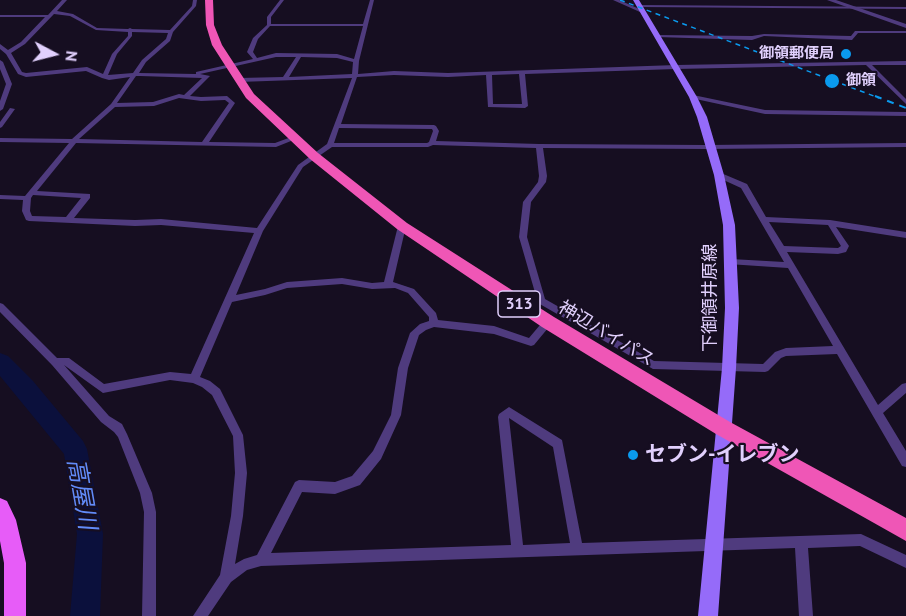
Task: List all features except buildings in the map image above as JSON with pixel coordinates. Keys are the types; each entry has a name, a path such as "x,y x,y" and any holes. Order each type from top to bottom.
{"highway":[{"name":"神辺バイパス","path":"209,0 210,25 217,45 234,73 272,119 314,156 402,226 548,322 589,338 723,428 906,530"}],"main road":[{"name":"下御領井原線","path":"639,5 693,97 712,147 729,225 731,262 729,368 708,616"},
{"path":"0,508 6,520 15,563 15,616"}],"street":[{"path":"8,53 23,43 65,0"},
{"path":"195,0 194,6 171,32 168,40 144,61 113,105 74,142 29,195 26,211 29,218 161,222 259,231"},
{"path":"256,60 250,52 256,38 268,25 269,17 282,0"},
{"path":"194,379 259,231 300,166 330,144 356,76 356,61 372,0"},
{"path":"615,0 639,5 906,8"},
{"path":"831,0 906,26"},
{"path":"53,12 71,15 96,28 171,32"},
{"path":"0,16 47,16"},
{"path":"268,25 366,25"},
{"path":"104,77 115,54 130,36 130,29"},
{"path":"657,36 752,38 764,35 852,38 857,32 906,32"},
{"path":"0,46 8,53 20,73"},
{"path":"234,73 256,60 276,55 337,56 356,61"},
{"path":"286,77 299,56"},
{"path":"0,62 9,84"},
{"path":"187,76 234,73 286,77 394,73 448,75 676,67 906,63"},
{"path":"868,64 906,102"},
{"path":"0,109 9,84 20,73 44,75 87,69 104,77 207,76 186,96"},
{"path":"489,74 490,106 525,106 522,73"},
{"path":"113,105 154,104 186,96 201,99 227,98 232,103 204,144"},
{"path":"693,97 765,112 906,114"},
{"path":"0,126 12,109"},
{"path":"338,126 434,128 436,131 432,143"},
{"path":"0,140 276,145 294,138"},
{"path":"330,144 428,145 432,143 712,147 906,145"},
{"path":"539,146 542,182 527,202 523,237 541,301 589,338 653,365 765,368 778,355 786,352 839,350"},
{"path":"719,175 744,186 906,462"},
{"path":"0,197 87,196 69,218"},
{"path":"764,219 830,223 906,235"},
{"path":"781,249 843,250 845,246 830,223"},
{"path":"388,284 402,226"},
{"path":"731,262 790,265"},
{"path":"230,299 287,285 342,281 372,286 388,284 411,291 433,316 435,323"},
{"path":"0,306 55,362 105,419 118,428 135,462 150,512 148,616"},
{"path":"261,560 299,486 335,488 356,481 377,455 396,415 403,368 415,333 435,323 494,330 531,342 548,322"},
{"path":"55,362 66,361 104,389 170,376 194,379 206,384 216,392 238,435 239,495 226,577 200,616"},
{"path":"875,410 882,409 906,387"},
{"path":"518,552 503,417 509,412 558,444 576,548"},
{"path":"226,577 244,566 261,560 715,543 861,540 906,562"},
{"path":"801,542 806,616"}],"waterway":[{"name":"高屋川","path":"0,362 25,388 75,449 90,534 85,616"}],"railway":[{"path":"620,0 879,98"},
{"path":"875,96 906,108"}],"place":[{"name":"御領郵便局","path":"846,54"},
{"name":"御領","path":"832,81"},
{"name":"セブン-イレブン","path":"633,455"}]}
